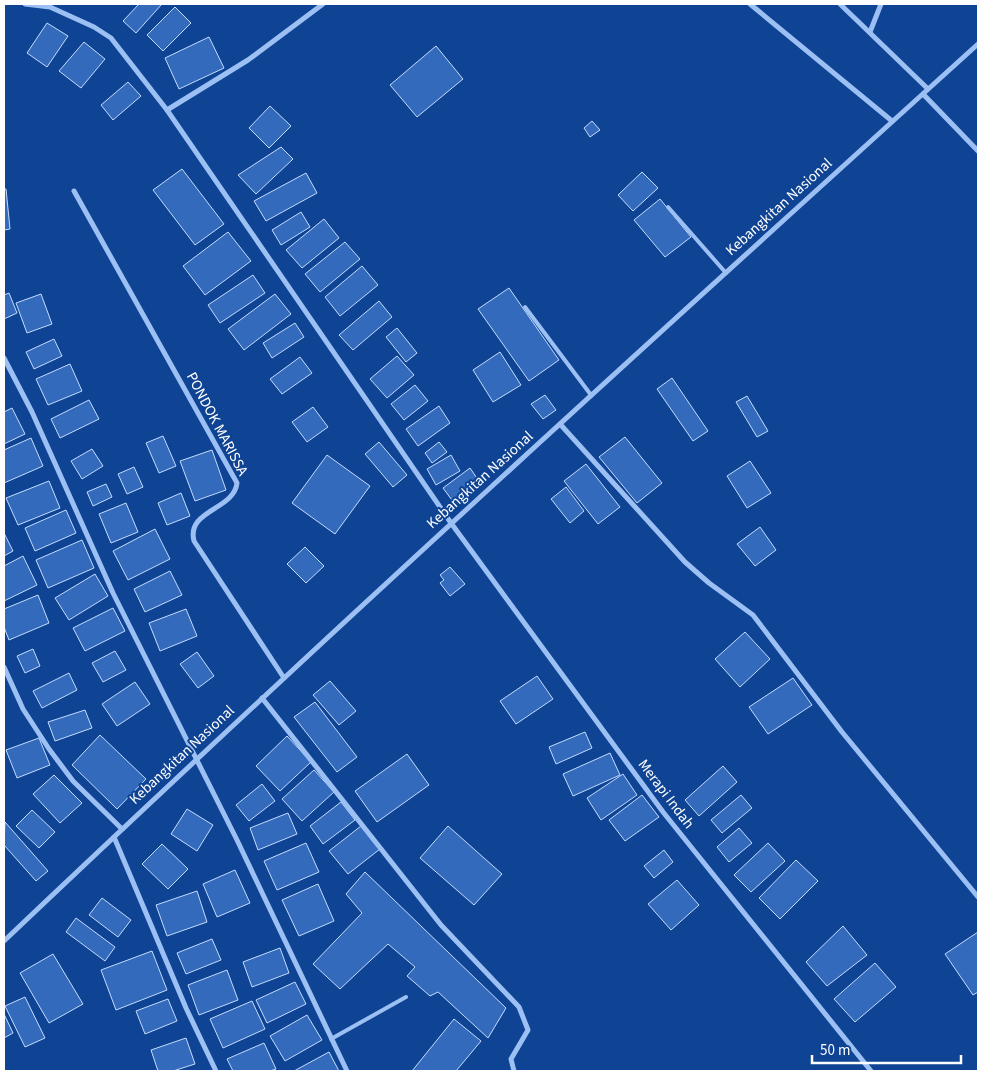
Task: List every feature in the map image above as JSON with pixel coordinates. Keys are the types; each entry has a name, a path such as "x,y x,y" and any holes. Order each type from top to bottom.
{"street":[{"name":"Merapi Indah","path":"25,4 50,6 94,27 110,38 167,110 451,523 663,812 871,1071"},
{"path":"167,110 248,60 323,4"},
{"path":"750,4 892,122"},
{"path":"840,4 928,89"},
{"path":"870,32 881,4"},
{"name":"Kebangkitan Nasional","path":"4,941 451,523 978,44"},
{"path":"923,94 978,151"},
{"name":"PONDOK MARISSA","path":"74,191 237,483 234,494 195,524 192,532 194,541 284,678"},
{"path":"4,358 32,412 113,593 237,840 347,1071"},
{"path":"560,424 684,562 708,583 753,615 842,732 978,897"},
{"path":"4,667 23,709 49,749 73,781 122,829"},
{"path":"262,698 441,925 519,1007 528,1030 511,1059 514,1071"},
{"path":"114,837 186,1008 216,1071"}],"lane":[{"path":"668,208 726,273"},
{"path":"525,307 591,396"},
{"path":"331,1039 406,997"}],"building":[{"path":"139,4 162,4 136,33 123,21"},
{"path":"175,7 191,23 163,51 147,35"},
{"path":"47,23 68,36 47,67 27,53"},
{"path":"209,37 224,68 179,89 165,58"},
{"path":"84,42 105,59 81,88 59,71"},
{"path":"436,46 463,79 417,117 390,85"},
{"path":"128,82 141,96 113,120 101,105"},
{"path":"270,106 291,126 269,148 249,128"},
{"path":"592,121 600,130 590,137 584,128"},
{"path":"281,147 293,159 256,194 238,175"},
{"path":"182,169 224,224 195,245 153,190"},
{"path":"642,172 658,188 633,211 618,195"},
{"path":"306,173 317,193 266,221 254,201"},
{"path":"4,189 6,189 10,229 4,230"},
{"path":"660,199 691,237 665,257 634,220"},
{"path":"301,212 310,227 281,245 272,230"},
{"path":"324,219 339,238 302,268 286,250"},
{"path":"228,232 251,261 205,295 183,266"},
{"path":"345,242 360,259 320,292 305,274"},
{"path":"362,266 378,285 340,316 325,297"},
{"path":"253,275 265,293 220,323 208,305"},
{"path":"509,288 559,360 529,381 478,309"},
{"path":"9,293 17,313 4,319 4,295"},
{"path":"41,294 52,324 27,333 16,303"},
{"path":"275,294 291,314 244,350 228,329"},
{"path":"379,301 392,317 353,350 339,335"},
{"path":"295,323 304,337 272,358 263,343"},
{"path":"397,328 417,353 406,362 386,337"},
{"path":"54,339 62,356 34,369 26,352"},
{"path":"500,352 521,385 493,402 473,370"},
{"path":"397,356 414,375 387,398 370,379"},
{"path":"300,357 312,373 282,394 270,379"},
{"path":"70,364 82,391 48,405 36,379"},
{"path":"672,378 708,431 693,441 657,389"},
{"path":"415,385 428,401 404,420 391,404"},
{"path":"545,395 556,410 543,419 531,404"},
{"path":"747,396 768,431 757,437 736,402"},
{"path":"89,400 99,419 60,438 51,419"},
{"path":"439,406 450,423 418,446 406,429"},
{"path":"313,407 328,427 307,442 292,422"},
{"path":"12,408 25,434 4,444 4,412"},
{"path":"163,436 176,466 159,473 146,443"},
{"path":"625,437 662,483 637,503 599,457"},
{"path":"31,438 43,466 4,483 4,450"},
{"path":"379,442 407,475 393,487 365,454"},
{"path":"439,442 447,452 432,463 425,453"},
{"path":"92,449 103,466 82,479 71,461"},
{"path":"212,450 226,490 195,501 180,461"},
{"path":"327,455 370,486 335,534 292,503"},
{"path":"451,455 460,471 436,485 427,469"},
{"path":"750,461 771,493 747,508 727,476"},
{"path":"586,464 620,507 598,524 564,481"},
{"path":"134,467 143,487 127,494 118,474"},
{"path":"470,468 481,484 454,503 443,488"},
{"path":"49,481 60,508 18,525 6,498"},
{"path":"106,484 112,497 93,506 87,492"},
{"path":"566,487 584,511 570,523 551,499"},
{"path":"181,493 190,516 167,525 158,503"},
{"path":"126,503 138,532 111,543 99,514"},
{"path":"66,510 76,533 35,551 25,528"},
{"path":"760,527 776,550 755,566 737,544"},
{"path":"155,529 170,559 128,580 113,551"},
{"path":"4,533 13,551 4,556"},
{"path":"82,540 94,568 48,588 36,560"},
{"path":"305,547 324,566 306,583 287,564"},
{"path":"23,556 37,585 4,601 4,566"},
{"path":"450,567 465,584 450,596 440,583 444,580 440,575"},
{"path":"170,571 182,595 145,612 134,589"},
{"path":"95,574 108,596 69,620 55,598"},
{"path":"38,595 49,623 9,640 4,627 4,609"},
{"path":"113,608 125,631 85,651 73,628"},
{"path":"186,609 197,636 160,651 149,623"},
{"path":"745,632 770,659 740,687 715,659"},
{"path":"33,649 40,666 25,673 17,656"},
{"path":"115,651 126,670 103,682 92,663"},
{"path":"197,652 214,676 198,688 180,664"},
{"path":"69,673 77,690 42,708 33,691"},
{"path":"537,676 553,699 516,724 500,701"},
{"path":"793,678 812,705 768,734 749,707"},
{"path":"330,681 356,711 339,725 313,695"},
{"path":"135,682 150,704 117,726 102,704"},
{"path":"315,702 357,757 337,772 294,717"},
{"path":"85,710 92,728 55,741 48,722"},
{"path":"585,732 592,748 556,764 549,747"},
{"path":"100,735 146,779 117,809 72,765"},
{"path":"287,736 311,762 280,791 256,766"},
{"path":"39,738 50,765 17,778 6,750"},
{"path":"610,753 620,775 573,796 563,774"},
{"path":"407,754 429,785 377,822 355,791"},
{"path":"723,766 737,782 699,816 685,800"},
{"path":"314,770 334,792 302,821 282,799"},
{"path":"623,774 637,795 601,820 587,798"},
{"path":"54,775 82,803 60,823 33,794"},
{"path":"262,784 275,801 249,821 236,805"},
{"path":"642,795 659,817 625,841 609,820"},
{"path":"741,795 752,808 722,833 711,820"},
{"path":"341,802 355,820 323,844 310,826"},
{"path":"187,809 213,825 197,851 171,834"},
{"path":"32,810 55,832 39,848 16,826"},
{"path":"288,813 297,834 258,850 250,828"},
{"path":"5,822 48,871 36,881 4,845"},
{"path":"361,826 380,849 348,874 329,851"},
{"path":"448,826 502,874 474,905 420,858"},
{"path":"739,828 752,843 729,862 717,847"},
{"path":"306,843 319,872 277,890 264,861"},
{"path":"768,843 785,861 751,892 734,875"},
{"path":"162,844 188,869 168,889 142,864"},
{"path":"664,850 673,862 654,878 644,866"},
{"path":"796,860 818,881 780,919 759,898"},
{"path":"235,870 250,903 217,917 203,884"},
{"path":"365,872 506,1008 488,1038 438,992 430,996 407,976 415,967 388,944 340,989 313,964 362,913 346,894"},
{"path":"677,880 699,905 671,930 648,904"},
{"path":"318,884 334,921 299,936 282,900"},
{"path":"197,891 207,922 167,936 156,905"},
{"path":"102,898 131,920 118,937 89,915"},
{"path":"76,918 115,947 105,961 66,932"},
{"path":"843,926 867,955 827,986 806,962"},
{"path":"978,932 978,992 973,995 945,954"},
{"path":"212,939 221,960 186,974 177,953"},
{"path":"280,948 289,973 252,987 243,962"},
{"path":"152,951 167,990 116,1010 101,970"},
{"path":"53,954 83,1004 49,1023 20,973"},
{"path":"875,963 896,987 855,1022 834,999"},
{"path":"227,970 238,1000 199,1015 188,985"},
{"path":"295,982 306,1004 267,1023 256,1000"},
{"path":"25,997 45,1038 25,1047 5,1006"},
{"path":"168,999 177,1021 145,1034 136,1011"},
{"path":"252,1001 265,1029 223,1048 210,1019"},
{"path":"4,1014 13,1033 4,1038"},
{"path":"307,1015 322,1040 285,1061 270,1036"},
{"path":"454,1019 481,1041 456,1071 412,1071"},
{"path":"186,1038 195,1064 173,1071 158,1071 151,1050"},
{"path":"264,1043 276,1069 270,1071 233,1071 227,1059"},
{"path":"329,1052 339,1071 294,1071"}]}
